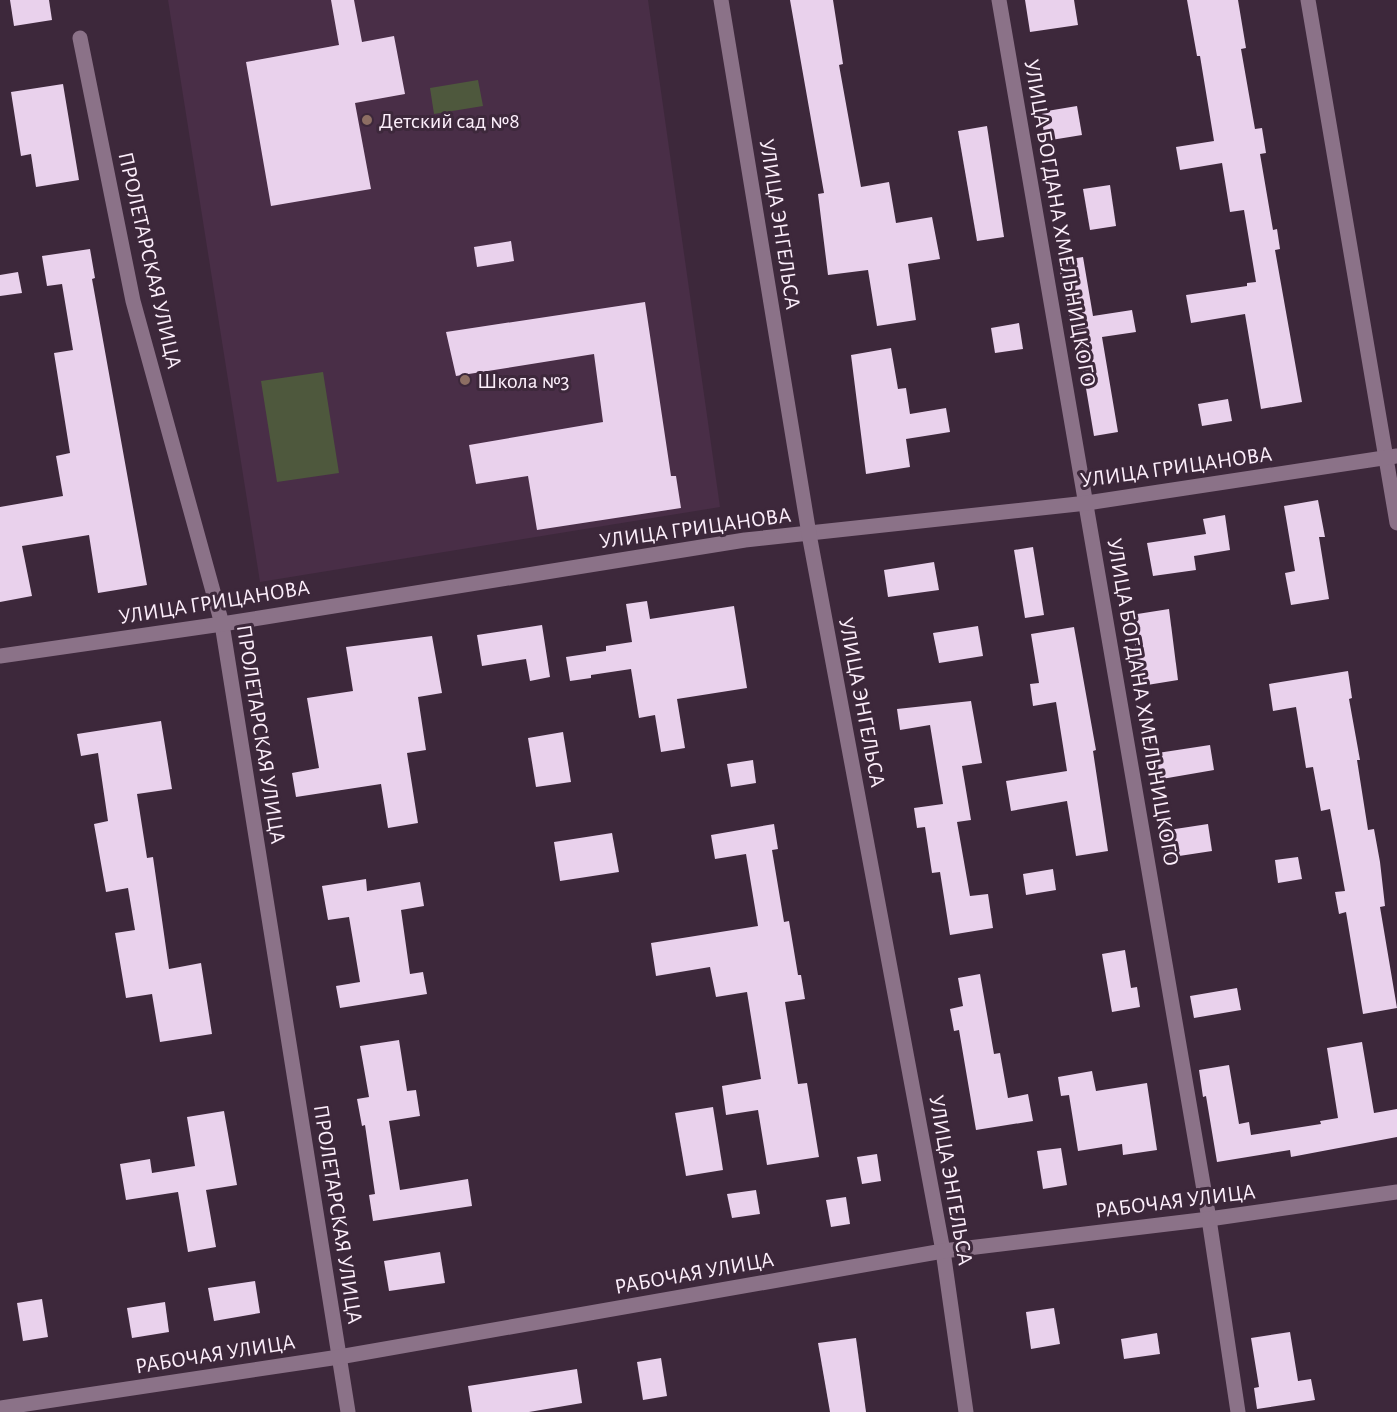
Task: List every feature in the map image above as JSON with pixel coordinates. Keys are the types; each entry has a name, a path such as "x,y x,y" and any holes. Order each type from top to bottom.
{"street":[{"name":"УЛИЦА ЭНГЕЛЬСА","path":"721,0 809,534 943,1251 966,1412"},
{"name":"УЛИЦА БОГДАНА ХМЕЛЬНИЦКОГО","path":"999,0 1209,1219 1238,1412"},
{"path":"1308,0 1392,457 1397,523"},
{"name":"ПРОЛЕТАРСКАЯ УЛИЦА","path":"80,38 133,301 222,624 348,1412"},
{"name":"УЛИЦА ГРИЦАНОВА","path":"0,656 222,624 745,540 1087,503 1392,457"},
{"name":"РАБОЧАЯ УЛИЦА","path":"0,1408 339,1357 943,1251 1209,1219 1397,1192"}],"shaded area":[{"name":"Школа №3","path":"168,0 648,0 720,507 260,582"}],"green space":[{"path":"478,80 483,106 434,114 430,88"},
{"path":"323,372 339,473 277,482 261,381"}],"building":[{"path":"10,0 49,0 52,20 14,26"},
{"path":"331,0 354,0 362,42 394,36 405,94 355,103 371,189 271,206 246,62 339,45"},
{"path":"790,0 833,0 843,64 839,65 861,187 889,182 896,223 932,217 940,259 908,264 916,320 877,326 868,270 828,275 818,194 824,193"},
{"path":"1025,0 1074,0 1078,25 1030,32"},
{"path":"1187,0 1238,0 1246,48 1241,49 1255,129 1262,128 1266,153 1260,154 1273,230 1277,229 1280,249 1275,250 1302,402 1261,409 1245,314 1191,323 1186,295 1247,286 1247,283 1256,282 1244,210 1230,212 1222,163 1180,170 1176,147 1214,141 1200,56 1197,56"},
{"path":"63,84 79,180 36,187 31,154 21,156 11,92"},
{"path":"1077,106 1082,135 1045,141 1041,112"},
{"path":"987,126 1004,237 977,241 958,131"},
{"path":"1110,185 1116,226 1090,230 1083,189"},
{"path":"511,241 514,261 477,267 474,247"},
{"path":"90,249 95,278 92,279 147,585 98,593 89,535 22,546 32,596 0,602 0,507 63,496 56,456 70,453 54,353 73,350 62,284 47,286 42,256"},
{"path":"1083,257 1093,316 1132,310 1136,332 1102,337 1118,432 1094,436 1078,341 1074,342 1058,261"},
{"path":"18,272 22,293 0,296 0,275"},
{"path":"645,302 671,476 676,476 681,508 537,530 528,476 476,484 469,445 603,422 594,354 456,376 446,332"},
{"path":"1019,323 1023,349 995,353 991,328"},
{"path":"891,348 898,389 906,388 910,414 946,408 950,432 906,439 910,467 866,474 851,355"},
{"path":"1228,399 1232,421 1202,426 1198,404"},
{"path":"1318,500 1325,537 1319,537 1329,599 1291,605 1285,573 1295,571 1284,506"},
{"path":"1225,515 1230,550 1194,556 1196,570 1153,576 1147,543 1206,534 1203,519"},
{"path":"1033,547 1044,615 1025,618 1014,550"},
{"path":"934,562 939,590 888,597 884,570"},
{"path":"647,601 650,619 734,606 747,688 677,699 685,748 661,752 655,715 639,718 631,669 591,675 591,678 570,681 566,657 606,651 606,646 632,642 626,604"},
{"path":"1169,609 1178,680 1141,686 1131,615"},
{"path":"542,625 550,677 530,681 526,659 482,666 477,635"},
{"path":"978,626 983,656 939,663 933,633"},
{"path":"1074,627 1096,750 1093,751 1108,851 1076,856 1067,801 1011,811 1006,781 1067,771 1056,702 1033,706 1030,684 1039,683 1031,634"},
{"path":"432,636 442,693 418,697 426,750 407,753 418,823 388,828 381,784 296,797 292,773 319,768 307,698 353,691 346,647"},
{"path":"1348,671 1352,698 1349,699 1360,760 1357,760 1368,830 1374,829 1380,862 1385,906 1380,907 1397,1008 1363,1014 1346,912 1339,914 1335,892 1345,891 1330,809 1321,811 1313,767 1306,768 1296,707 1273,711 1269,684"},
{"path":"971,701 982,763 962,766 971,820 957,822 970,896 988,894 993,928 950,935 940,872 932,873 925,827 917,828 914,808 943,804 930,725 900,730 897,709"},
{"path":"161,721 172,789 137,794 147,858 153,857 169,969 201,963 212,1034 160,1042 152,994 126,998 115,933 135,930 128,888 106,892 94,824 108,821 98,753 81,756 77,734"},
{"path":"563,732 571,782 536,787 528,738"},
{"path":"1210,745 1214,770 1156,780 1151,754"},
{"path":"753,760 756,783 731,787 727,764"},
{"path":"774,824 778,849 772,850 784,922 789,921 798,975 801,975 805,999 785,1002 798,1084 807,1083 819,1157 767,1165 758,1110 726,1115 722,1086 761,1079 747,992 716,997 710,967 656,976 651,943 758,926 746,854 715,859 711,835"},
{"path":"1208,824 1212,851 1166,858 1162,831"},
{"path":"612,833 619,872 560,881 554,842"},
{"path":"1298,857 1302,879 1278,883 1275,860"},
{"path":"1053,869 1056,890 1026,895 1023,874"},
{"path":"366,879 367,891 420,882 424,906 401,910 410,974 423,972 427,994 340,1008 336,986 360,982 349,917 328,920 322,886"},
{"path":"1125,950 1131,988 1137,987 1140,1007 1112,1012 1102,954"},
{"path":"980,974 994,1054 1000,1053 1008,1098 1028,1094 1033,1121 976,1130 959,1030 954,1031 950,1009 963,1006 958,978"},
{"path":"1237,988 1241,1010 1194,1018 1190,996"},
{"path":"399,1040 407,1091 416,1090 420,1116 389,1121 400,1190 468,1179 472,1206 373,1221 369,1195 375,1194 365,1125 362,1126 357,1099 369,1097 360,1046"},
{"path":"1362,1042 1374,1113 1397,1109 1397,1137 1291,1157 1290,1150 1217,1162 1206,1096 1203,1097 1199,1070 1229,1065 1239,1124 1249,1122 1251,1135 1321,1124 1320,1121 1338,1118 1327,1048"},
{"path":"1092,1071 1096,1091 1147,1083 1157,1150 1123,1155 1122,1144 1078,1151 1069,1095 1061,1096 1058,1077"},
{"path":"713,1107 723,1170 686,1176 675,1113"},
{"path":"224,1111 237,1185 206,1190 216,1247 188,1252 178,1192 126,1200 120,1164 150,1159 152,1173 195,1166 187,1117"},
{"path":"1061,1148 1067,1185 1043,1189 1037,1151"},
{"path":"877,1154 881,1181 862,1184 857,1157"},
{"path":"756,1190 760,1214 732,1218 727,1194"},
{"path":"846,1197 850,1224 831,1227 826,1200"},
{"path":"440,1252 445,1283 389,1291 384,1261"},
{"path":"255,1281 260,1313 214,1321 208,1288"},
{"path":"42,1299 48,1337 23,1341 17,1303"},
{"path":"165,1302 169,1332 132,1338 127,1308"},
{"path":"1054,1308 1060,1344 1031,1349 1026,1312"},
{"path":"1290,1332 1298,1381 1311,1379 1315,1400 1257,1409 1254,1388 1259,1387 1251,1338"},
{"path":"1157,1333 1160,1354 1124,1359 1121,1339"},
{"path":"856,1338 866,1412 830,1412 818,1343"},
{"path":"661,1358 667,1396 643,1400 637,1362"},
{"path":"577,1369 582,1403 529,1412 472,1412 468,1386"}],"place":[{"name":"Детский сад №8","path":"367,120"},
{"name":"Школа №3","path":"465,380"}]}
